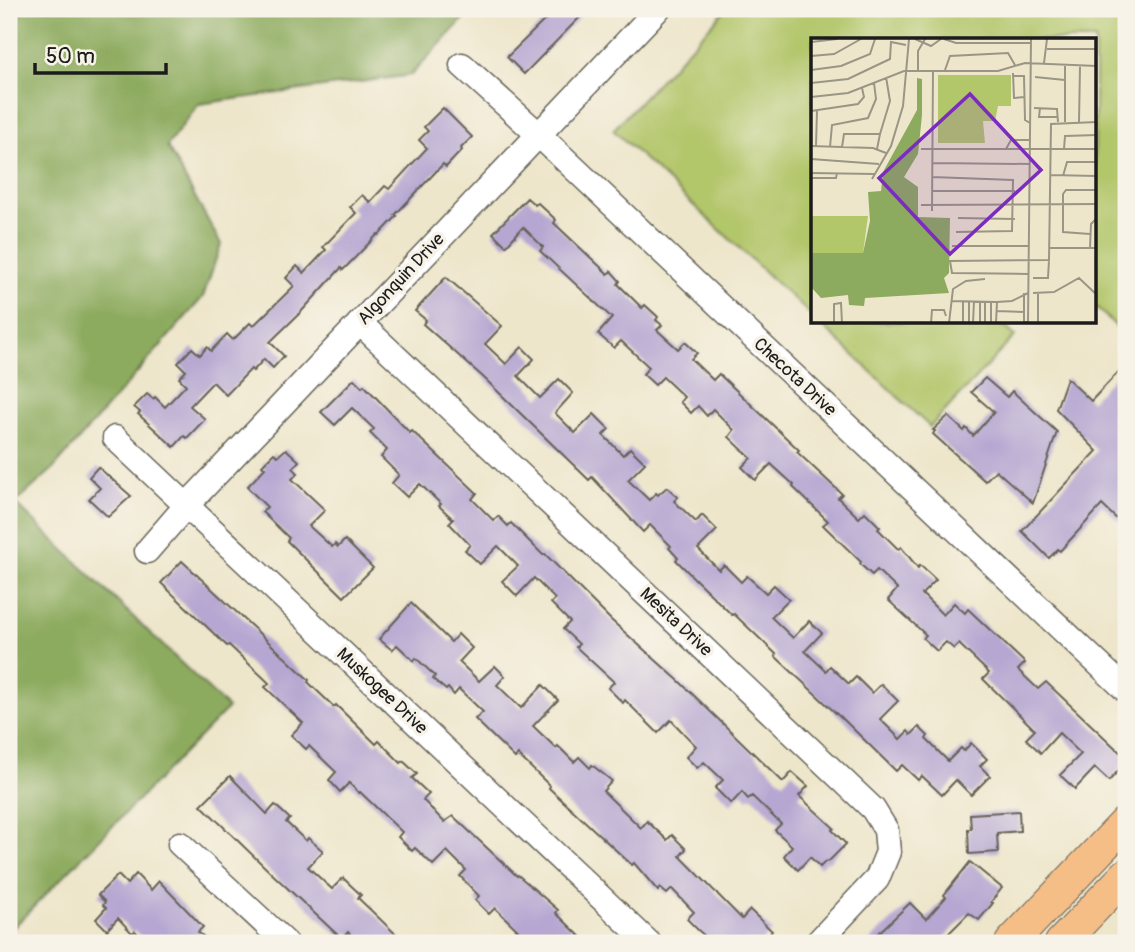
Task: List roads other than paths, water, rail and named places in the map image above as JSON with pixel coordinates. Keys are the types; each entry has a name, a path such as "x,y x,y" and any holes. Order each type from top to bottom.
{"main road":[{"path":"1011,943 1126,822"},
{"path":"1061,943 1126,874"}],"street":[{"name":"Algonquin Drive","path":"147,551 186,506 658,9"},
{"name":"Checota Drive","path":"462,65 1126,690"},
{"name":"Mesita Drive","path":"360,323 873,809 886,830 888,852 877,879 817,943"},
{"name":"Muskogee Drive","path":"115,438 649,943"},
{"path":"180,844 286,943"}]}
